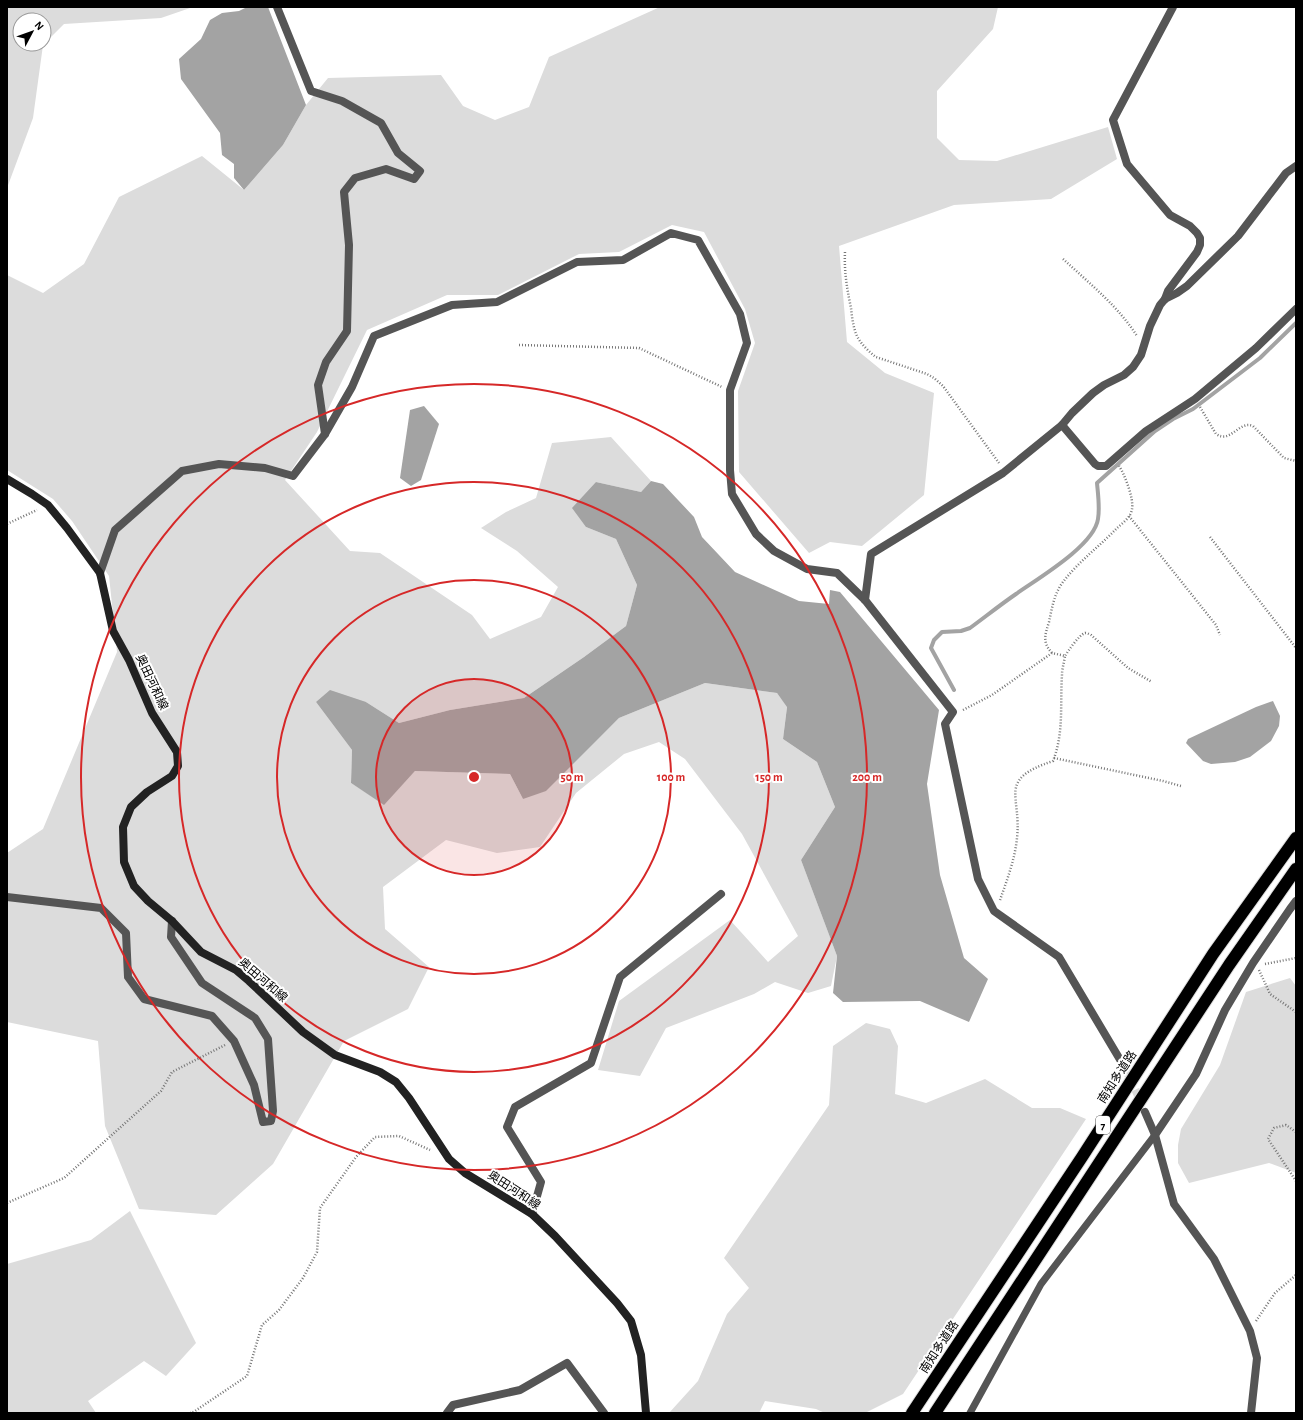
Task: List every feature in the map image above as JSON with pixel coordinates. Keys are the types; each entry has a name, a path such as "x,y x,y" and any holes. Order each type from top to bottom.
{"highway":[{"name":"南知多道路","path":"912,1413 1082,1157 1213,954 1296,838"},
{"name":"7","path":"935,1413 1229,965 1296,870"}],"main road":[{"name":"奥田河和線","path":"7,479 48,505 67,528 100,574 113,631 129,660 152,713 177,752 178,766 172,776 147,792 131,807 122,827 124,862 134,886 148,901 172,921 201,952 236,970 303,1032 335,1056 380,1072 396,1082 409,1098 449,1159 465,1173 532,1214 560,1241 617,1303 632,1322 641,1355 646,1413"}],"street":[{"path":"277,7 311,91 342,101 382,123 398,153 420,172 414,179 386,169 355,178 344,192 349,245 348,331 326,362 318,385 325,434"},
{"path":"865,600 870,554 1005,471 1062,425 1092,393 1124,375 1133,367 1141,355 1150,326 1160,305 1165,299 1168,291 1197,252 1200,245 1200,238 1197,233 1190,226 1170,215 1127,164 1113,120 1173,7"},
{"path":"1165,299 1187,286 1238,236 1286,173 1296,166"},
{"path":"100,574 115,530 182,470 219,464 265,468 293,476 325,434 352,387 374,336 452,305 497,302 577,262 623,260 671,233 698,240 740,314 747,343 730,390 730,470 732,494 756,534 774,551 807,569 837,573 865,600 953,712 945,724 978,879 994,911 1059,957 1125,1068"},
{"path":"1062,425 1098,466 1106,466 1146,431 1195,399 1256,348 1296,309"},
{"path":"532,1214 541,1182 507,1127 515,1107 591,1063 620,977 722,894"},
{"path":"7,897 101,908 126,933 128,977 144,999 212,1016 234,1041 254,1085 263,1122 271,1121 273,1111 268,1039 255,1018 202,983 171,937 172,921"},
{"path":"1155,1135 1196,1074 1225,1010 1296,902"},
{"path":"1145,1112 1155,1135 1174,1204 1214,1259 1250,1331 1257,1358 1251,1413"},
{"path":"447,1413 453,1405 520,1390 567,1363 604,1413"}],"lane":[{"path":"970,1413 1040,1284 1155,1135"}],"path":[{"path":"845,252 845,279 854,323 858,336 864,345 871,354 876,357 927,374 943,386 1005,471"},
{"path":"1063,259 1110,302 1131,326 1137,336 1138,343"},
{"path":"519,345 639,348 730,390"},
{"path":"1195,399 1214,430 1220,436 1228,436 1244,425 1249,424 1253,426 1284,458 1296,460"},
{"path":"1065,656 1052,653 1046,647 1045,643 1046,632 1056,593 1071,572 1104,542 1129,516 1132,510 1129,491 1121,467 1115,459"},
{"path":"7,524 48,505"},
{"path":"1129,516 1216,626 1220,635"},
{"path":"1210,537 1296,648"},
{"path":"994,911 1000,901 1016,847 1018,825 1015,789 1022,777 1028,771 1053,762 1060,741 1062,718 1062,674 1065,656 1080,637 1087,633 1128,668 1152,682"},
{"path":"953,712 960,712 982,702 1052,653"},
{"path":"1054,758 1181,786"},
{"path":"1296,958 1255,964 1270,994 1296,1012"},
{"path":"7,1203 64,1178 161,1091 172,1072 234,1041"},
{"path":"1296,1132 1286,1125 1274,1128 1268,1139 1296,1180"},
{"path":"190,1413 246,1376 262,1325 279,1310 304,1278 316,1252 320,1208 356,1157 375,1137 399,1136 449,1159"},
{"path":"1250,1331 1275,1293 1296,1275"}],"shaded area":[{"path":"7,7 193,7 161,18 64,24 52,36 52,12 12,12 12,52 42,52 33,118 7,188"},
{"path":"247,7 268,7 306,105 283,145 244,190 234,178 234,164 222,155 220,133 181,79 179,59 201,39 210,20 222,13 239,11"},
{"path":"660,7 998,7 993,29 937,91 937,138 959,160 997,161 1108,127 1117,159 1051,199 954,205 839,246 847,342 885,373 934,393 924,495 862,546 830,542 809,553 739,472 738,391 755,343 745,309 704,232 672,225 619,252 579,254 498,295 447,295 367,330 317,432 285,480 350,551 380,553 472,615 490,639 541,617 558,587 517,551 481,528 506,512 536,498 552,443 611,437 651,481 641,492 596,482 586,527 616,539 637,585 626,626 524,698 450,710 399,723 366,702 316,702 352,750 351,783 384,804 415,771 510,774 523,799 583,753 619,718 705,683 777,693 787,706 783,739 817,762 835,807 801,860 837,956 831,986 808,993 775,982 754,994 666,1028 640,1076 598,1070 619,1001 730,920 768,962 798,936 742,834 685,759 659,742 624,754 576,793 540,847 497,853 446,840 383,887 385,929 429,967 408,1009 344,1041 273,1164 216,1215 139,1209 105,1126 98,1041 7,1022 7,853 43,829 117,652 109,576 72,521 53,499 7,470 7,275 43,293 84,264 119,197 202,156 244,190 283,145 306,105 328,78 441,75 463,106 495,120 529,107 549,57"},
{"path":"424,406 439,424 421,480 411,486 400,478 410,410"},
{"path":"651,481 663,484 694,517 702,537 735,572 799,601 829,604 830,590 840,592 939,710 927,784 940,875 964,958 988,979 969,1022 920,1001 843,1002 833,993 837,956 801,860 835,807 817,762 783,739 787,707 777,693 705,683 619,718 546,791 523,799 510,774 415,771 384,805 351,783 352,750 316,702 330,690 366,702 399,723 450,710 524,698 626,626 637,585 616,539 586,527 572,508 596,482 641,492"},
{"path":"1273,701 1280,716 1279,726 1271,741 1250,757 1235,762 1211,764 1203,761 1186,743 1188,739 1256,707"},
{"path":"1290,978 1296,986 1296,1173 1269,1163 1189,1183 1178,1163 1178,1145 1181,1129 1220,1065 1246,992"},
{"path":"866,1023 890,1029 898,1046 895,1094 926,1103 985,1079 1032,1108 1060,1108 1086,1119 903,1394 865,1413 825,1413 816,1409 765,1401 759,1413 669,1413 698,1381 727,1314 749,1288 724,1258 829,1105 833,1046"},
{"path":"130,1211 196,1343 166,1376 144,1361 88,1401 96,1413 7,1413 7,1264 91,1240"}],"waterway":[{"path":"954,690 931,648 934,640 942,632 961,631 970,628 1076,551 1094,529 1098,519 1099,506 1097,483 1155,431 1173,419 1193,409 1260,358 1296,323"}],"tunnel":[{"path":"1125,1068 1142,1104"}]}
